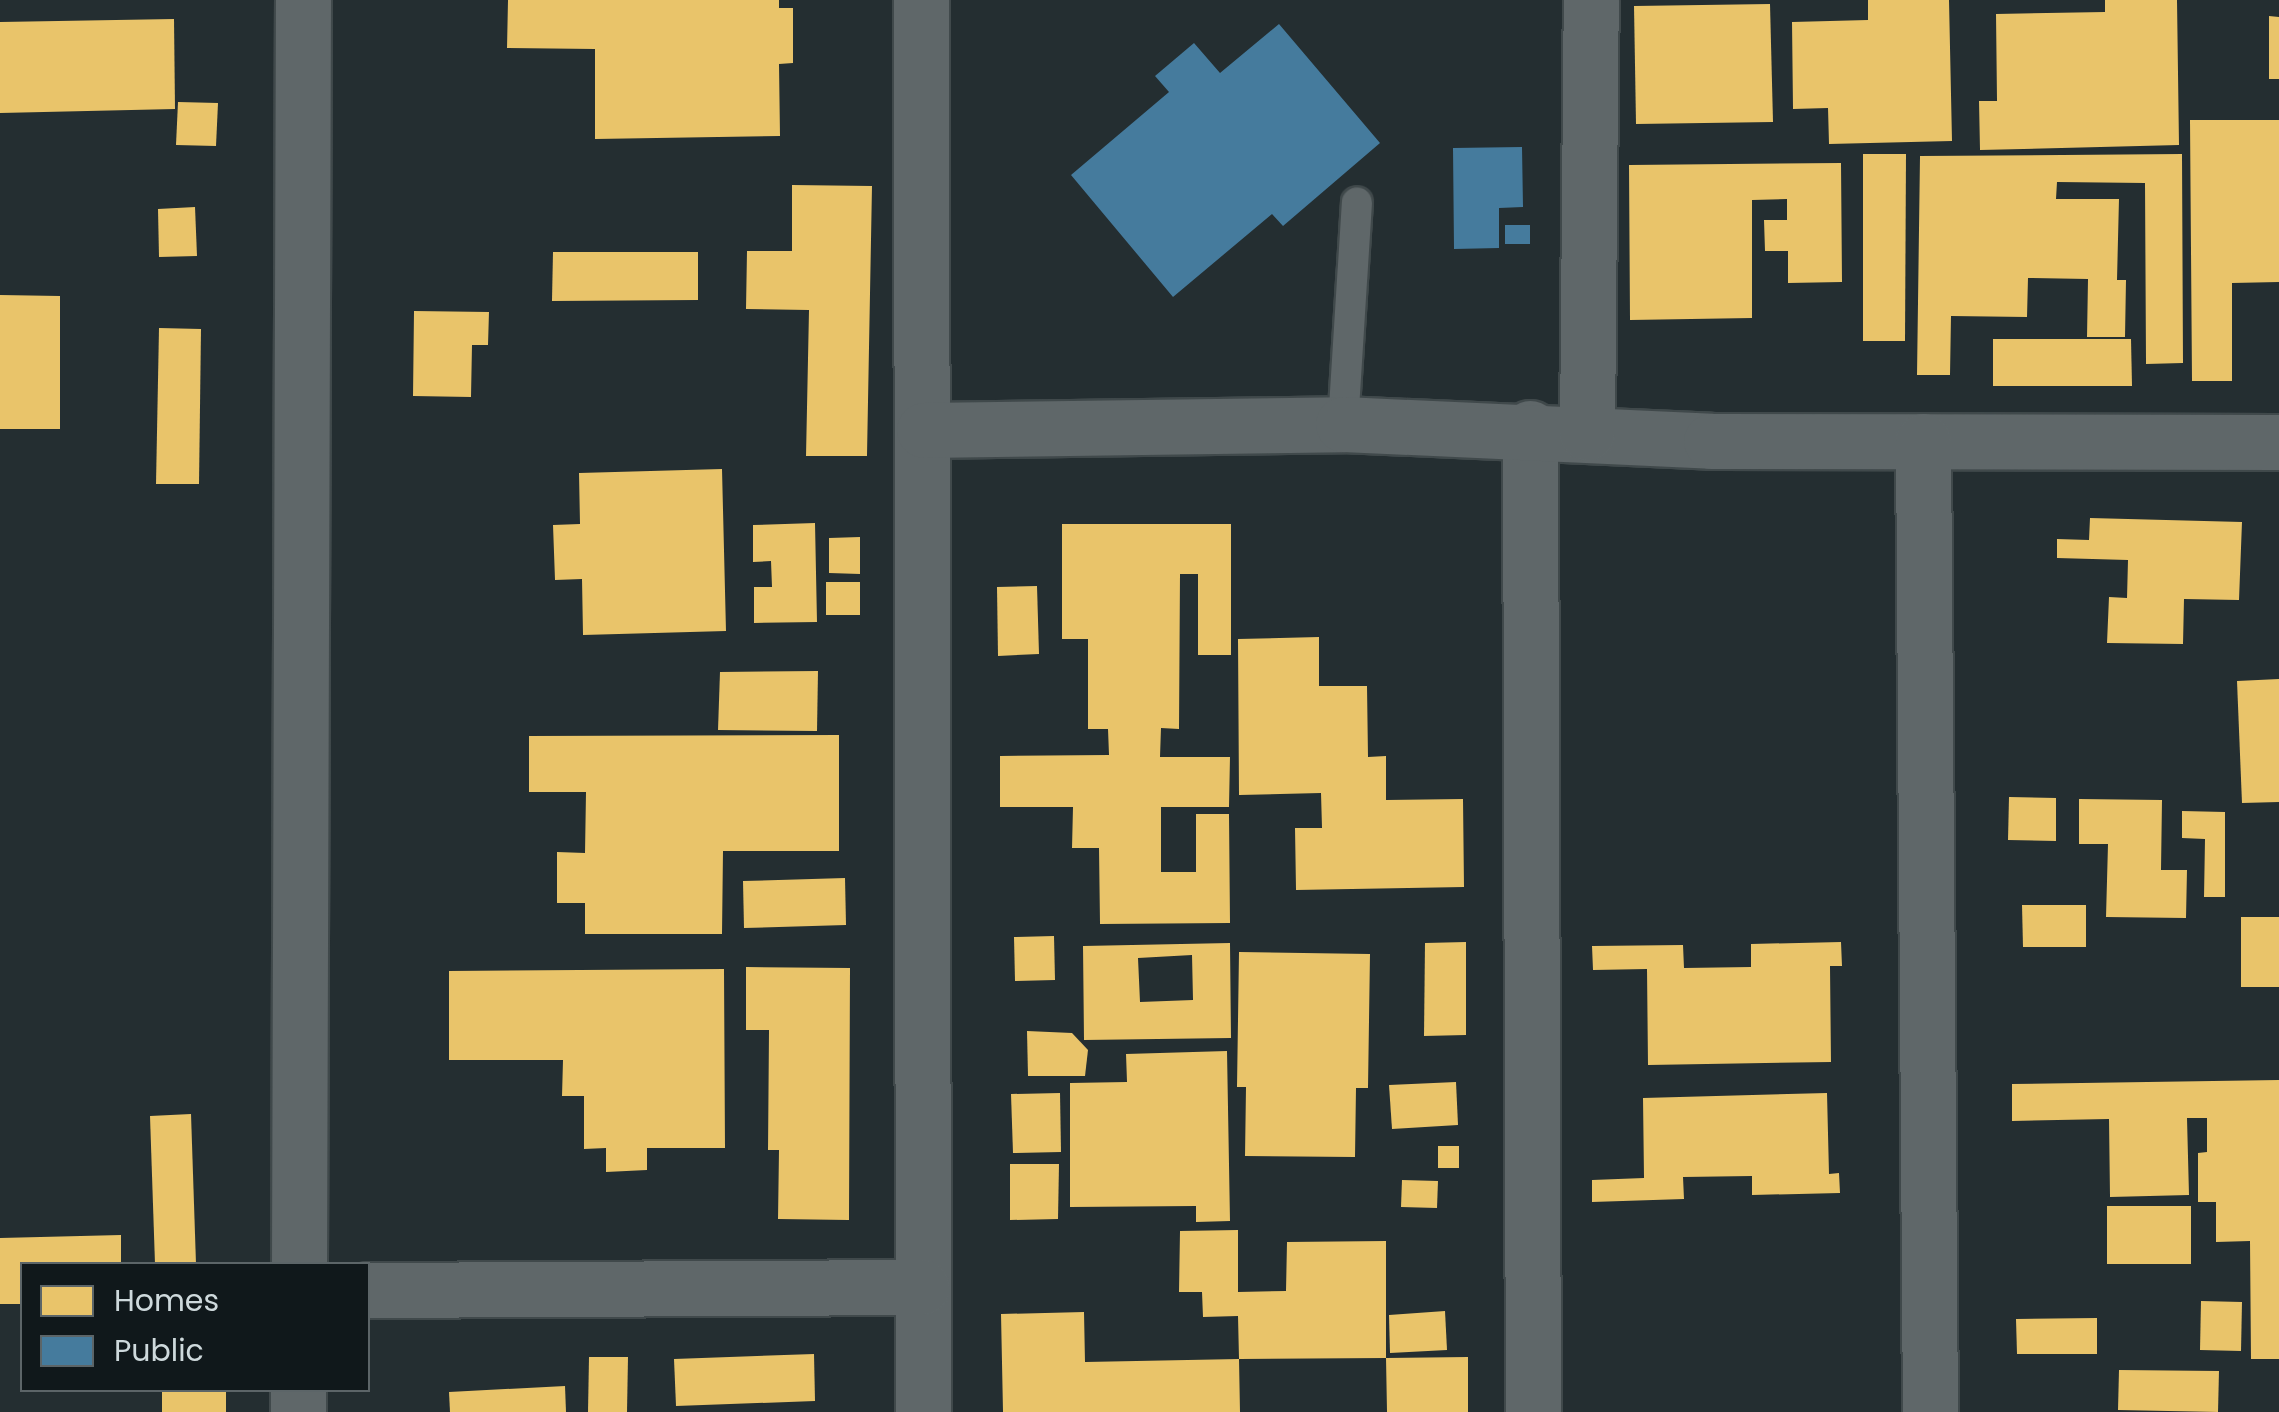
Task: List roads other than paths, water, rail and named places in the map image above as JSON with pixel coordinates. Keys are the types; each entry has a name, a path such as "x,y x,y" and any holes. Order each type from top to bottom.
{"street":[{"path":"299,1262 304,0"},
{"path":"921,0 923,1412"},
{"path":"1587,433 1592,0"},
{"path":"924,430 1343,424 1530,428 1712,441 2279,442"},
{"path":"1530,428 1533,1412"},
{"path":"1923,442 1930,1412"},
{"path":"370,1290 922,1287"}],"lane":[{"path":"1343,424 1357,202"}]}
